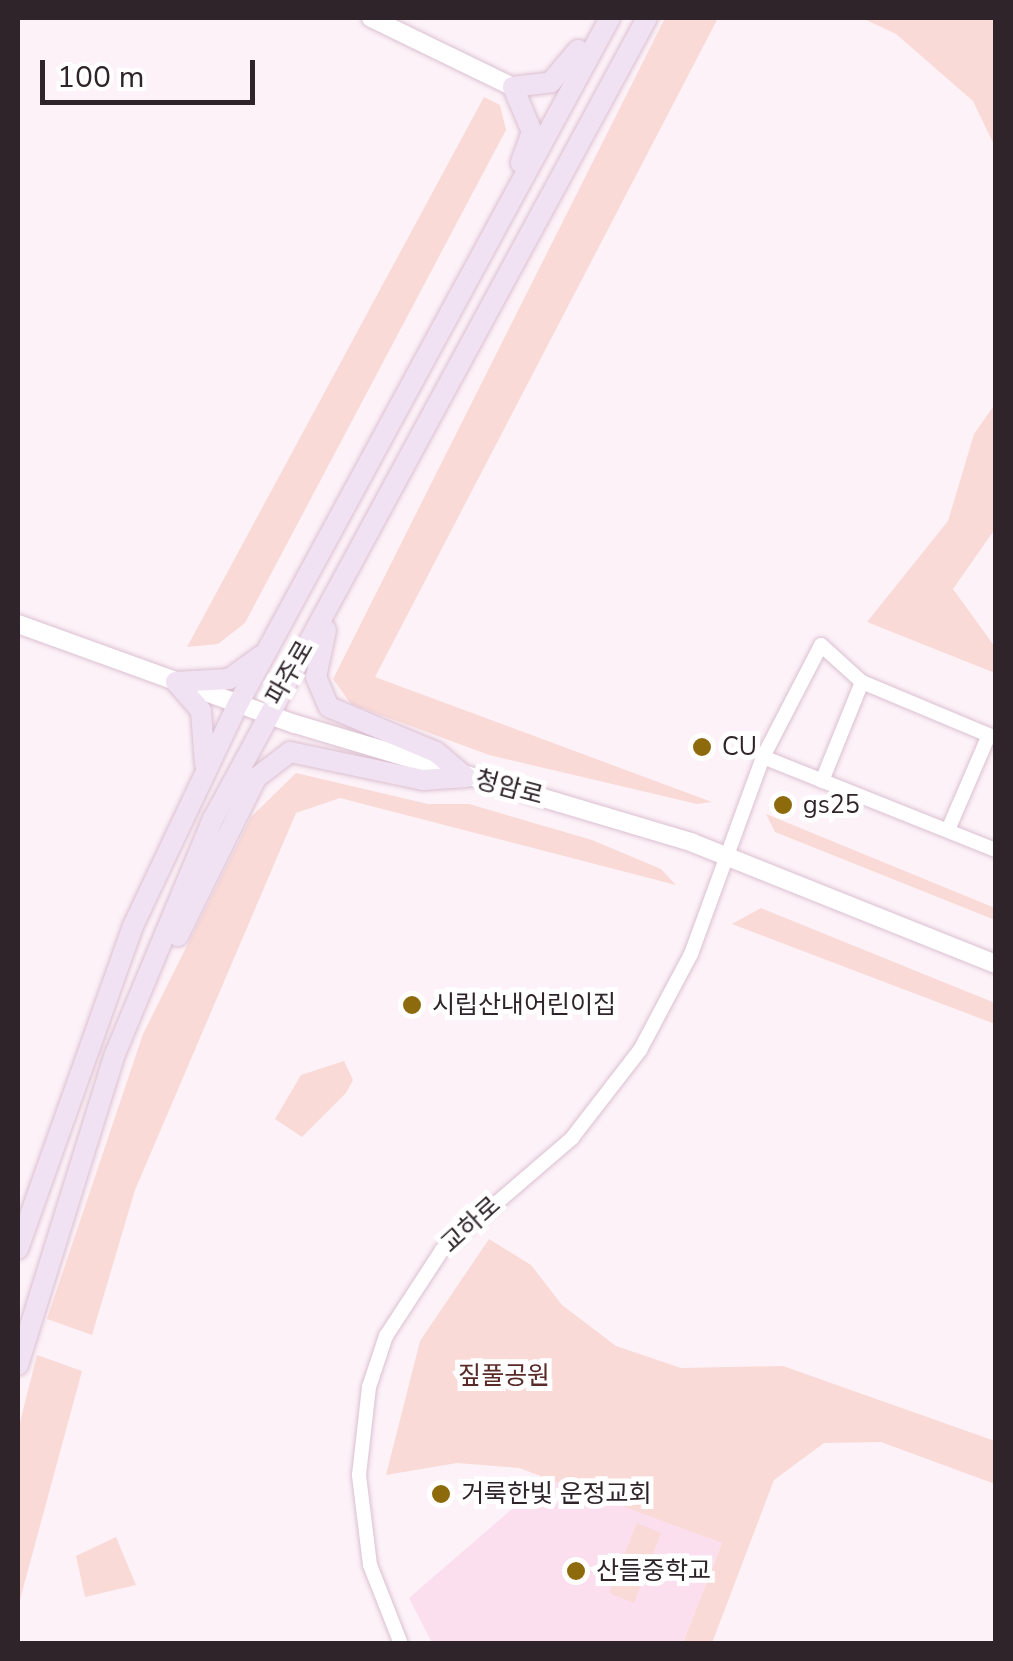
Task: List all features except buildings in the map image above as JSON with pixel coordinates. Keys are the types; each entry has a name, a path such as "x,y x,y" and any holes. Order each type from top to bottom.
{"main road":[{"path":"509,207 532,132 514,87 551,82 596,18"},
{"name":"파주로","path":"18,1249 132,926 238,704 610,18"},
{"name":"파주로","path":"18,1364 141,992 267,714 647,18"},
{"path":"413,448 318,647 316,677 329,707 436,752 466,777"},
{"path":"201,782 207,732 176,682 228,679 275,638"},
{"path":"141,992 267,765 318,752 423,780 466,777"}],"street":[{"path":"371,18 514,87"},
{"name":"청암로","path":"18,624 267,714 727,855 996,964"},
{"name":"교하로","path":"401,1644 370,1565 359,1475 369,1387 386,1336 442,1250 608,1096 691,954 763,757 820,645 862,682"},
{"path":"822,782 862,682 992,736 948,830"},
{"path":"763,757 996,850"}],"shaded area":[{"name":"산들중학교","path":"549,1477 722,1543 683,1643 432,1643 409,1598"}],"green space":[{"path":"665,18 718,18 375,677 712,802 697,804 489,755 351,704 333,679"},
{"path":"862,18 995,18 995,147 973,101 896,34"},
{"path":"484,97 500,105 506,130 245,623 218,644 187,647"},
{"path":"995,404 995,529 953,589 995,647 995,673 867,622 948,521 974,434"},
{"path":"296,773 428,804 469,804 592,840 661,869 676,885 340,798 296,813 135,1190 92,1335 47,1319 143,1034 251,817"},
{"path":"766,814 995,908 995,920 775,832"},
{"path":"761,908 995,1003 995,1024 732,924"},
{"path":"344,1061 353,1080 346,1093 302,1137 275,1119 301,1075"},
{"name":"짚풀공원","path":"489,1239 531,1265 562,1305 616,1346 681,1368 783,1366 995,1441 995,1484 881,1442 824,1443 774,1480 712,1643 683,1643 722,1543 519,1468 457,1463 386,1475 420,1341"},
{"path":"37,1355 82,1371 18,1607 18,1430"},
{"path":"637,1523 661,1533 634,1603 609,1593"},
{"path":"116,1537 136,1585 85,1597 76,1556"}],"place":[{"name":"CU","path":"702,747"},
{"name":"gs25","path":"783,805"},
{"name":"시립산내어린이집","path":"412,1005"},
{"name":"거룩한빛 운정교회","path":"441,1494"},
{"name":"산들중학교","path":"576,1571"}]}
